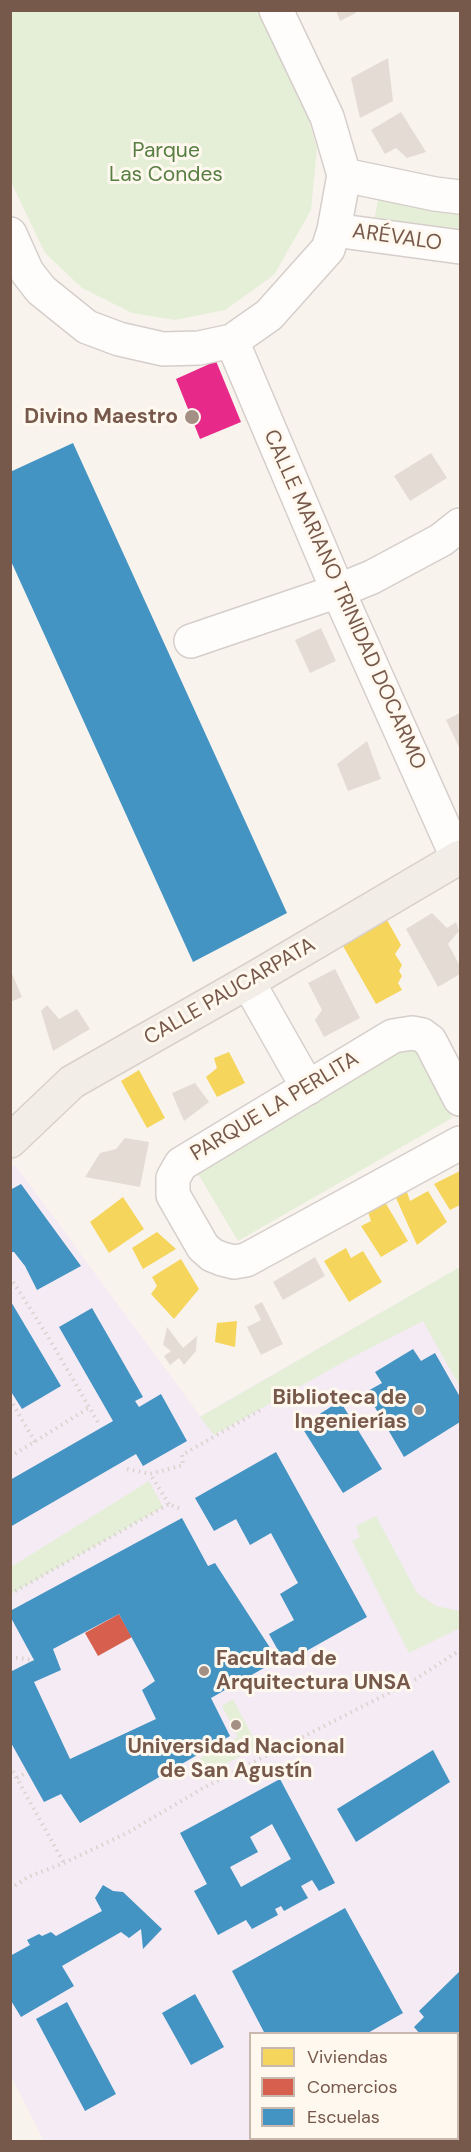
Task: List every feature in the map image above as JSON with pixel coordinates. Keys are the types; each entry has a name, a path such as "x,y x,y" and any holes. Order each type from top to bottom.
{"main road":[{"name":"CALLE PAUCARPATA","path":"13,1130 72,1082 459,858"}],"street":[{"path":"10,234 19,277 41,290 87,327 119,339 163,349 199,348 232,341 269,315 328,249 334,230 344,175 327,117 276,10"},
{"path":"344,175 460,197"},
{"name":"ARÉVALO","path":"334,230 460,247"},
{"name":"CALLE MARIANO TRINIDAD DOCARMO","path":"232,341 338,591 459,858"},
{"path":"191,641 338,591 382,572 441,540 460,525"},
{"path":"248,982 308,1088"},
{"name":"PARQUE LA PERLITA","path":"460,1099 430,1041 422,1035 412,1033 393,1036 181,1164 173,1178 173,1195 203,1247 212,1255 234,1262 246,1260 460,1143"}],"path":[{"path":"10,1277 99,1424"},
{"path":"10,1399 35,1442"},
{"path":"10,1457 90,1407"},
{"path":"126,1469 150,1474 183,1465 182,1455 264,1408"},
{"path":"150,1474 169,1504 183,1510"},
{"path":"10,1594 169,1504"},
{"path":"10,1889 28,1877 64,1863 127,1833 205,1787 416,1679 460,1650"},
{"path":"10,1657 34,1660"},
{"path":"10,1766 64,1863"},
{"path":"17,1778 27,1772"}],"shaded area":[{"name":"Universidad Nacional de San Agustín","path":"15,1165 200,1416 460,1267 460,2141 44,2141 11,2076 11,1168"}],"green space":[{"name":"Parque Las Condes","path":"11,11 262,11 295,75 317,148 311,210 274,275 225,310 175,320 132,313 82,288 45,253 11,182"},
{"path":"380,191 460,205 460,235 374,220"},
{"path":"412,1040 452,1118 238,1241 194,1167"},
{"path":"460,1267 460,1387 423,1321 347,1360 214,1435 200,1417"},
{"path":"149,1481 163,1507 11,1594 11,1567"},
{"path":"376,1516 417,1593 436,1606 460,1611 460,1628 409,1653 352,1541 360,1537 356,1526"},
{"path":"233,1699 258,1747 208,1773 200,1758 238,1737 222,1706"}],"building: Viviendas":[{"path":"387,920 401,945 395,954 402,965 399,971 402,976 398,983 402,990 376,1004 343,946"},
{"path":"229,1052 245,1083 217,1097 206,1077 217,1068 214,1058"},
{"path":"139,1070 165,1118 147,1128 121,1081"},
{"path":"460,1171 460,1205 450,1210 434,1184"},
{"path":"428,1191 447,1222 417,1245 396,1198 407,1192 410,1201"},
{"path":"123,1197 144,1229 109,1253 90,1222"},
{"path":"385,1202 408,1241 381,1257 361,1226 371,1221 368,1212"},
{"path":"157,1232 176,1249 143,1269 132,1248"},
{"path":"346,1248 351,1258 363,1251 382,1282 349,1302 324,1261"},
{"path":"181,1259 199,1289 174,1319 151,1294 157,1286 152,1277"},
{"path":"237,1321 235,1347 215,1342 217,1323"}],"building: Comercios":[{"path":"119,1614 132,1637 98,1656 85,1633"}],"building: Escuelas":[{"path":"73,443 287,913 193,962 10,559 10,472"},
{"path":"21,1184 81,1266 37,1290 25,1266 14,1252 10,1252 10,1190"},
{"path":"10,1300 61,1386 22,1409 10,1390"},
{"path":"92,1308 143,1397 135,1401 139,1407 161,1394 187,1441 143,1466 136,1454 10,1527 10,1480 113,1421 59,1327"},
{"name":"Biblioteca de Ingenierías","path":"413,1349 421,1361 435,1353 460,1397 460,1422 404,1457 366,1392 382,1383 375,1372"},
{"path":"340,1401 382,1469 343,1493 301,1426"},
{"path":"276,1452 367,1617 285,1663 269,1634 294,1620 280,1594 298,1583 271,1533 250,1545 236,1519 214,1531 195,1498"},
{"name":"Facultad de Arquitectura UNSA","path":"182,1518 208,1566 215,1563 278,1660 211,1698 230,1736 80,1823 61,1794 44,1802 10,1741 10,1672 34,1660 10,1616 10,1611","holes":["119,1614 155,1681 142,1690 156,1719 70,1759 34,1682 61,1670 53,1649"]},
{"path":"433,1750 450,1782 356,1842 337,1809"},
{"path":"280,1779 335,1883 319,1891 312,1880 301,1886 308,1898 284,1911 281,1906 275,1909 278,1915 252,1929 246,1920 218,1935 194,1891 207,1884 180,1833","holes":["272,1824 291,1859 241,1887 230,1867 258,1852 250,1837"]},
{"path":"103,1885 113,1891 123,1892 162,1929 143,1949 141,1929 129,1938 121,1932 62,1966 74,1986 21,2017 10,1999 10,1956 30,1945 27,1940 39,1934 42,1936 51,1932 56,1936 102,1911 95,1898"},
{"path":"345,1908 403,2013 370,2032 264,2032 232,1971"},
{"path":"460,1971 459,2057 459,2032 418,2032 414,2027 424,2017 419,2011"},
{"path":"195,1994 224,2047 191,2065 162,2013"},
{"path":"67,2002 116,2094 85,2111 36,2019"}],"building: Salud":[{"path":"216,361 241,422 200,439 176,379"}],"building: Otros":[{"path":"336,10 355,10 356,13 340,21"},
{"path":"388,58 393,101 360,118 351,78"},
{"path":"401,112 426,152 407,158 396,148 385,154 371,130"},
{"path":"431,453 447,478 410,501 394,476"},
{"path":"321,628 336,661 310,673 295,640"},
{"path":"460,713 460,749 446,720"},
{"path":"367,741 381,779 348,791 337,764"},
{"path":"432,913 447,928 456,922 459,931 448,944 460,966 460,974 438,987 406,929"},
{"path":"10,969 22,997 10,1002"},
{"path":"335,969 360,1018 324,1037 315,1020 322,1010 308,983"},
{"path":"47,1005 59,1019 77,1009 90,1029 53,1051 41,1011"},
{"path":"195,1083 209,1102 184,1121 172,1093"},
{"path":"125,1138 149,1142 140,1187 85,1177 100,1153 116,1149"},
{"path":"315,1257 325,1276 283,1300 273,1282"},
{"path":"262,1302 283,1344 261,1355 247,1327 261,1320 254,1306"},
{"path":"167,1327 183,1348 197,1336 196,1351 184,1365 179,1358 170,1365 164,1356 171,1351 163,1345"}],"place":[{"name":"Divino Maestro","path":"192,417"},
{"name":"Biblioteca de Ingenierías","path":"419,1410"},
{"name":"Facultad de Arquitectura UNSA","path":"204,1671"},
{"name":"Universidad Nacional de San Agustín","path":"236,1725"}]}
